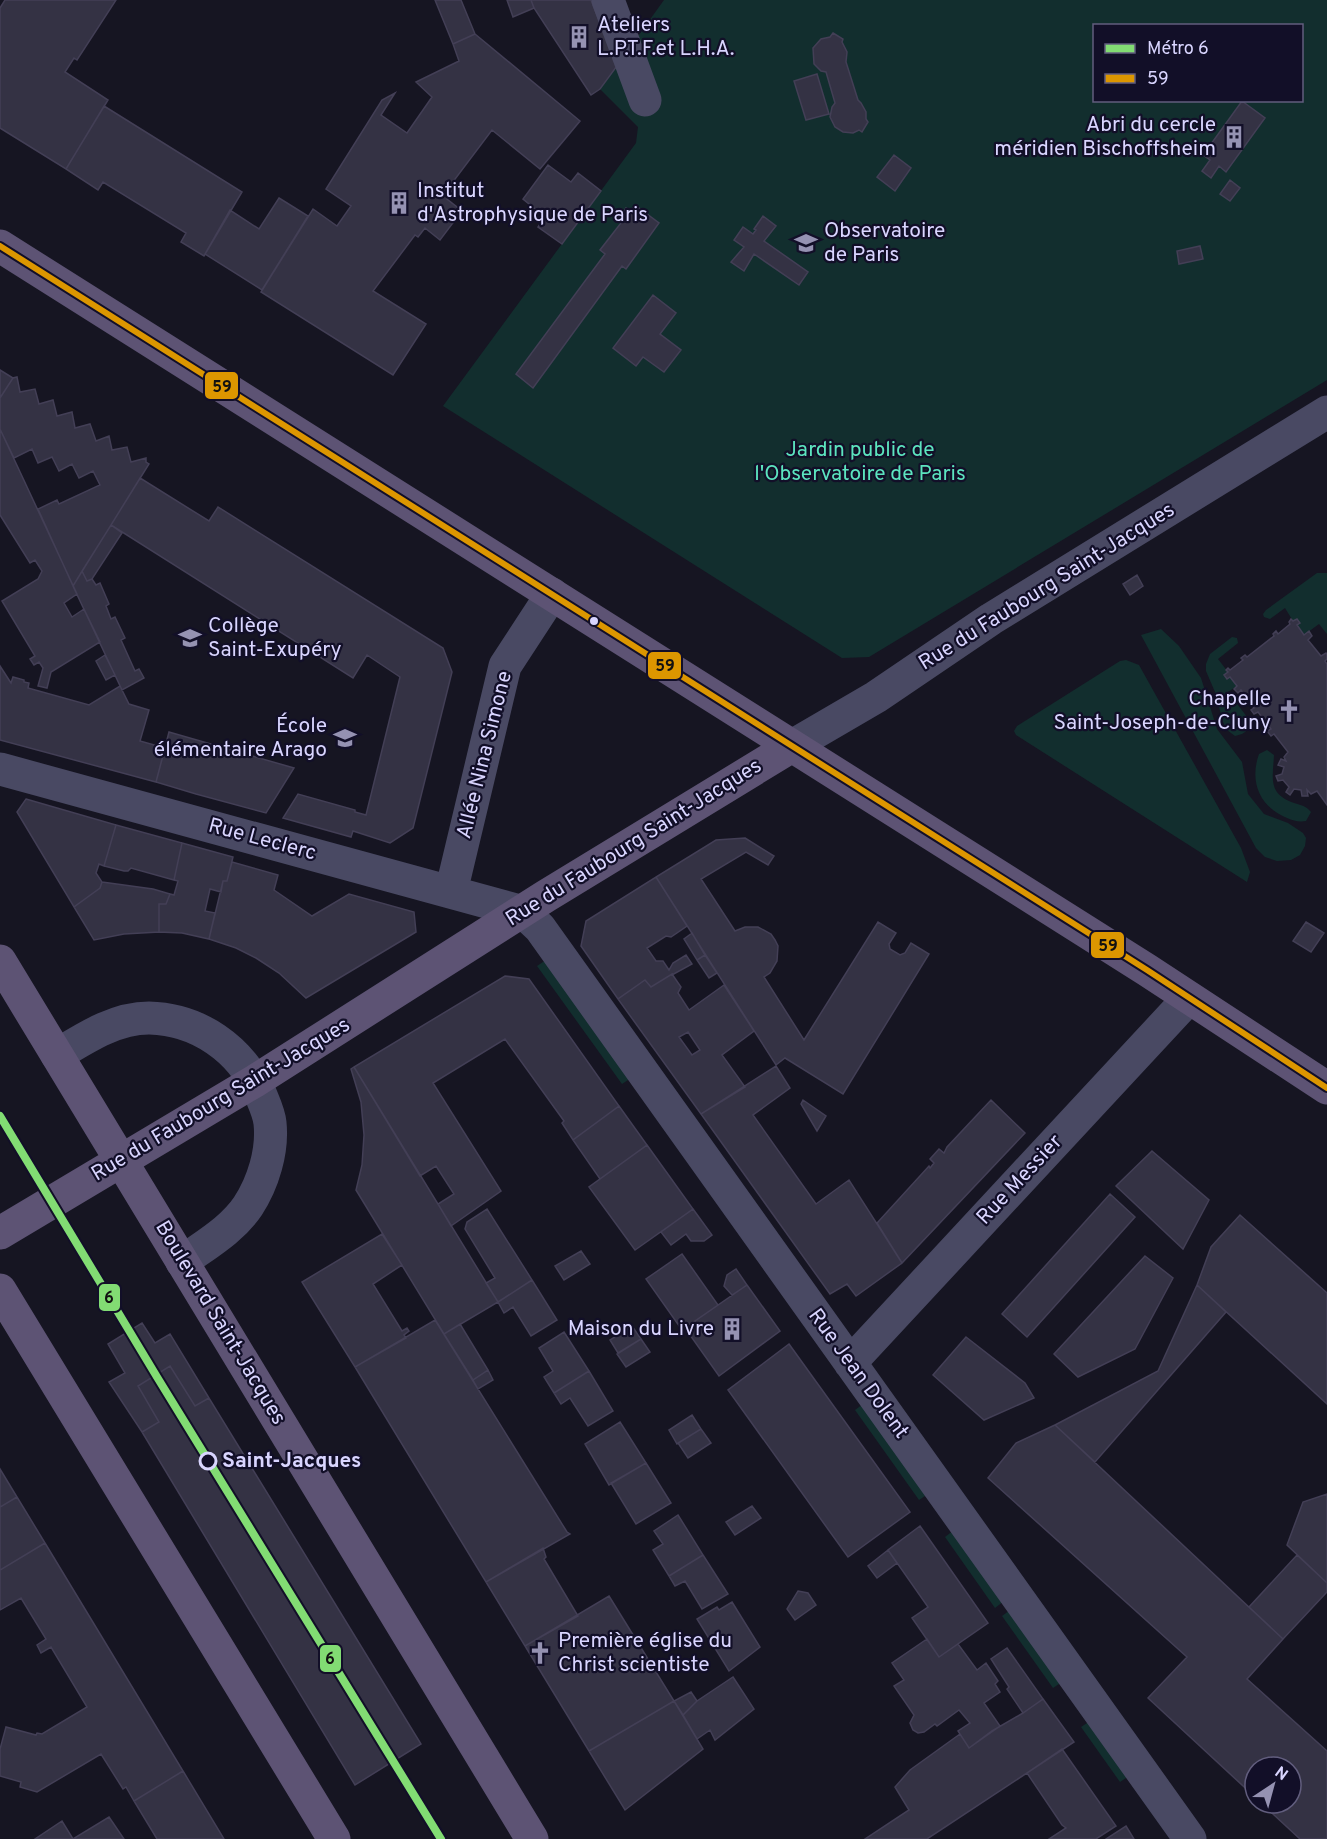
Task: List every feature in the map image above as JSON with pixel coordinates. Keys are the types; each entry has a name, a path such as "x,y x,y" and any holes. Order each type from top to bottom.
{"main road":[{"path":"0,246 792,746 1327,1088"},
{"name":"Rue du Faubourg Saint-Jacques","path":"0,1233 255,1081 556,890 792,746"},
{"name":"Boulevard Saint-Jacques","path":"0,961 532,1839"},
{"path":"0,1290 334,1839"}],"street":[{"path":"608,0 645,100"},
{"name":"Rue du Faubourg Saint-Jacques","path":"792,746 876,697 991,619 1327,412"},
{"name":"Allée Nina Simone","path":"451,892 505,666 552,594"},
{"name":"Rue Leclerc","path":"0,769 523,912"},
{"name":"Rue Jean Dolent","path":"523,912 540,928 1190,1839"},
{"name":"Rue Messier","path":"850,1363 1189,998"},
{"path":"57,1055 100,1030 119,1023 137,1019 164,1020 189,1025 225,1045 255,1081 270,1124 265,1169 258,1188 247,1208 227,1229 182,1262"}],"green space":[{"name":"Observatoire de Paris","path":"664,0 1327,0 1327,380 869,657 842,658 443,406 636,143 638,127 600,89"},
{"path":"1317,573 1327,573 1327,634 1319,624 1304,635 1297,625 1300,623 1297,619 1293,621 1285,608 1270,619 1264,617 1266,610"},
{"path":"1161,629 1179,646 1201,678 1217,729 1242,762 1248,794 1264,814 1288,823 1303,833 1306,838 1305,846 1300,855 1291,860 1277,861 1265,857 1256,848 1141,635"},
{"path":"1232,637 1237,638 1238,643 1218,659 1228,672 1224,675 1227,679 1230,677 1237,686 1228,692 1254,726 1235,736 1227,730 1223,722 1215,692 1206,671 1210,654"},
{"path":"1126,660 1139,665 1241,848 1250,872 1247,882 1016,735 1014,731 1017,726 1120,661"},
{"path":"1267,750 1274,755 1273,777 1276,790 1285,799 1311,812 1306,821 1294,821 1278,813 1270,807 1259,792 1256,784 1256,764 1259,754"},
{"path":"546,960 631,1078 622,1084 537,966"},
{"path":"863,1404 928,1494 919,1500 855,1410"},
{"path":"954,1530 1004,1601 995,1608 945,1537"},
{"path":"1010,1610 1062,1682 1053,1688 1002,1616"},
{"path":"1090,1721 1129,1776 1120,1782 1081,1727"}],"building":[{"path":"5,0 116,0 77,60 74,58 65,72 108,100 66,169 0,128 0,8"},
{"path":"435,0 461,0 475,34 453,44"},
{"path":"507,0 531,0 534,8 513,17"},
{"name":"Ateliers L.P.T.F.et L.H.A.","path":"531,0 591,0 617,66 600,89 591,95"},
{"path":"833,33 843,39 842,42 847,52 846,62 858,100 866,112 868,122 862,132 859,130 853,133 843,132 835,127 830,117 835,103 826,72 821,71 814,64 813,48 821,39 830,37"},
{"name":"Institut d'Astrophysique de Paris","path":"475,34 580,121 540,169 492,130 449,187 453,190 447,199 462,211 440,240 425,228 418,237 415,235 373,291 426,324 393,375 261,292 313,209 337,226 351,206 326,189 382,100 395,93 381,115 407,133 432,97 416,82 459,61 453,44"},
{"path":"817,74 829,114 806,120 794,81"},
{"name":"Abri du cercle méridien Bischoffsheim","path":"1241,102 1265,118 1226,172 1219,166 1211,178 1202,171 1210,160 1203,155"},
{"path":"104,106 242,192 204,256 181,242 186,233 103,182 98,190 66,169"},
{"path":"894,155 911,168 895,191 877,177"},
{"path":"548,165 571,182 578,173 601,191 562,244 538,227 545,217 523,199"},
{"path":"1230,180 1240,188 1230,201 1220,194"},
{"path":"279,198 308,216 262,290 205,254 230,210 259,229"},
{"path":"635,205 659,223 626,269 622,266 533,388 516,374 605,254 600,250 621,223 617,220 626,208 631,211"},
{"path":"763,216 776,226 764,241 808,272 799,285 754,254 744,271 731,262 744,247 734,240 743,227 753,234"},
{"path":"1200,246 1203,259 1179,264 1177,251"},
{"path":"653,295 676,313 660,334 681,350 664,372 643,357 636,366 613,348"},
{"path":"0,370 13,378 0,398"},
{"path":"17,377 20,392 35,389 39,404 53,400 57,416 72,412 75,428 90,424 96,441 109,436 112,450 127,447 131,462 146,458 149,464 73,586 38,509 57,500 59,504 100,485 93,471 79,478 72,464 59,471 52,457 38,463 32,449 14,458 0,429 0,398 13,378"},
{"path":"0,429 77,594 64,603 72,617 84,609 100,642 51,672 47,688 38,686 43,668 39,662 34,665 30,659 35,656 2,601 38,579 42,571 35,560 30,563 0,515"},
{"path":"140,478 209,521 218,507 443,648 452,672 413,828 390,843 353,831 351,837 283,818 298,794 366,815 400,677 367,655 353,678 111,525"},
{"path":"111,525 122,533 92,579 87,581 82,571"},
{"path":"82,571 87,581 92,579 96,585 100,583 109,604 106,606 111,619 115,617 125,638 121,640 135,671 139,669 144,678 122,690 73,586"},
{"path":"1137,575 1143,586 1130,595 1123,584"},
{"name":"Chapelle Saint-Joseph-de-Cluny","path":"1291,619 1293,621 1297,619 1300,623 1297,625 1304,635 1309,631 1312,636 1308,640 1321,656 1326,653 1327,655 1325,661 1327,664 1327,805 1317,791 1311,794 1307,790 1308,796 1302,796 1301,790 1294,789 1290,795 1286,792 1289,787 1283,780 1278,781 1276,776 1282,774 1284,767 1278,765 1281,759 1286,761 1284,757 1288,752 1274,734 1271,736 1267,731 1271,729 1258,712 1254,714 1251,710 1254,708 1241,690 1238,693 1234,689 1237,686 1230,677 1227,679 1224,675 1228,672 1226,670 1228,668 1230,670 1243,660 1241,658 1245,655 1247,657 1274,636 1276,631 1278,634 1290,624"},
{"path":"105,655 115,675 106,680 96,661"},
{"path":"0,666 11,683 13,677 24,680 29,683 28,688 89,705 120,686 129,704 149,710 140,741 165,748 156,782 0,740"},
{"path":"169,732 294,768 266,813 196,794 156,782"},
{"path":"26,799 116,825 104,866 99,864 96,873 102,882 100,888 74,907 17,812"},
{"path":"116,825 182,843 174,880 131,868 124,871 104,866"},
{"path":"745,838 774,856 768,865 746,852 701,879 735,931 745,927 758,927 771,934 775,940 778,946 777,961 770,973 764,977 804,1040 878,922 896,933 889,944 890,949 900,955 905,953 911,943 929,954 843,1094 785,1058 776,1065 656,877 716,840"},
{"path":"182,843 233,857 227,881 223,881 221,892 210,889 205,911 215,913 209,939 182,933 159,932 159,904 166,904 170,894 174,895 178,881 174,880"},
{"path":"232,862 278,875 274,890 312,916 349,894 414,912 416,932 306,998 279,973 256,958 209,939 223,881 227,881"},
{"path":"656,877 687,926 671,937 666,936 647,948 656,961 663,961 669,970 673,963 686,955 692,964 651,987 645,980 618,999 581,946 586,921"},
{"path":"102,882 153,889 170,894 166,904 159,904 159,932 124,934 94,940 74,907 100,888"},
{"path":"1306,922 1324,933 1311,952 1293,941"},
{"path":"692,933 705,955 697,960 684,939"},
{"path":"705,955 717,973 709,978 697,960"},
{"path":"672,974 681,987 678,993 689,1010 724,985 754,1031 722,1055 745,1087 701,1114 618,999 645,980 651,987","holes":["688,1032 700,1050 692,1055 679,1037"]},
{"path":"505,976 529,979 619,1106 573,1140 562,1123 564,1121 505,1039 433,1083 501,1191 451,1226 438,1204 454,1194 436,1166 420,1176 354,1067"},
{"path":"776,1066 790,1088 753,1115 816,1204 849,1180 902,1263 856,1296 847,1284 830,1294 701,1114"},
{"path":"354,1067 498,1302 444,1334 356,1190 362,1165 364,1135 361,1102 351,1069"},
{"path":"803,1100 826,1116 817,1131 801,1104"},
{"path":"991,1100 1025,1133 902,1263 877,1223 929,1166 930,1168 934,1163 930,1159 939,1149 944,1153"},
{"path":"619,1106 647,1145 600,1179 573,1140"},
{"path":"647,1145 693,1209 635,1250 589,1187"},
{"path":"1152,1151 1209,1200 1183,1249 1116,1186"},
{"path":"1110,1194 1135,1217 1027,1337 1002,1314"},
{"path":"487,1209 532,1280 498,1302 486,1283 495,1278 465,1229 467,1222"},
{"path":"693,1209 712,1235 704,1241 691,1241 686,1234 671,1245 661,1232"},
{"path":"1240,1215 1327,1293 1327,1404 1197,1285 1211,1247"},
{"path":"382,1234 402,1265 373,1284 402,1331 407,1328 409,1331 404,1335 406,1338 355,1367 302,1282"},
{"path":"581,1251 590,1264 564,1280 555,1266"},
{"path":"682,1254 718,1305 682,1330 646,1279"},
{"path":"1145,1256 1173,1278 1135,1349 1078,1377 1054,1354"},
{"path":"736,1269 747,1285 732,1295 724,1286 727,1275"},
{"path":"532,1280 557,1320 531,1336 513,1307 504,1313 498,1302"},
{"name":"Maison du Livre","path":"747,1285 780,1331 719,1376 685,1328"},
{"path":"1197,1285 1226,1312 1095,1462 1055,1425 1158,1371"},
{"path":"435,1320 570,1534 486,1582 355,1367"},
{"path":"142,1323 155,1343 170,1334 209,1398 195,1406 170,1366 138,1386 159,1422 142,1432 109,1382 125,1373 108,1344"},
{"path":"460,1324 488,1370 473,1380 444,1334"},
{"path":"632,1326 641,1339 618,1353 610,1340"},
{"path":"564,1332 589,1371 554,1393 544,1377 553,1371 539,1348"},
{"path":"966,1337 1025,1383 1034,1398 984,1420 933,1375"},
{"path":"641,1339 650,1352 626,1367 617,1354"},
{"path":"789,1344 910,1512 848,1557 728,1390"},
{"path":"170,1366 195,1406 209,1398 421,1744 355,1785 142,1432 159,1422 138,1386"},
{"path":"488,1370 493,1380 478,1389 473,1380"},
{"path":"589,1371 613,1411 588,1426 570,1398 561,1404 554,1393"},
{"path":"692,1415 701,1429 677,1444 669,1430"},
{"path":"620,1422 646,1463 609,1485 585,1444"},
{"path":"1055,1425 1283,1639 1247,1679 1327,1751 1327,1839 1300,1839 1274,1815 1303,1815 1303,1755 1243,1755 1243,1786 1148,1698 1187,1657 988,1478 1016,1443"},
{"path":"701,1429 711,1443 688,1458 678,1443"},
{"path":"646,1463 671,1503 636,1524 611,1483"},
{"path":"0,1469 17,1497 0,1507"},
{"path":"1327,1494 1327,1583 1287,1545 1303,1502"},
{"path":"17,1497 45,1543 0,1570 0,1507"},
{"path":"752,1506 761,1518 735,1535 726,1522"},
{"path":"678,1515 703,1555 669,1576 653,1550 663,1544 654,1531"},
{"path":"920,1526 988,1623 939,1657 912,1618 928,1607 888,1550"},
{"path":"45,1543 183,1771 134,1801 126,1787 123,1789 101,1754 37,1792 20,1787 21,1782 0,1776 0,1749 6,1727 36,1735 37,1733 42,1734 87,1707 51,1647 41,1653 37,1645 46,1639 21,1598 0,1610 0,1570"},
{"path":"543,1548 546,1557 544,1559 578,1616 525,1646 486,1582"},
{"path":"888,1550 897,1563 877,1578 868,1566"},
{"path":"703,1555 728,1594 702,1609 685,1581 675,1586 669,1576"},
{"path":"1297,1555 1327,1583 1327,1592 1283,1639 1249,1607"},
{"path":"798,1591 808,1593 816,1605 795,1620 787,1609"},
{"path":"609,1596 674,1701 589,1751 525,1646"},
{"path":"732,1602 760,1647 729,1671 697,1619 717,1607 719,1610"},
{"path":"927,1639 939,1657 958,1644 977,1670 986,1663 998,1681 995,1684 1000,1692 984,1703 1000,1726 969,1748 958,1731 970,1723 959,1710 937,1726 935,1724 924,1732 918,1733 913,1730 910,1723 914,1715 894,1686 904,1680 892,1663"},
{"path":"1007,1648 1043,1699 1023,1713 991,1659"},
{"path":"733,1677 754,1709 715,1740 710,1730 697,1739 683,1715 697,1701"},
{"path":"691,1692 697,1701 683,1715 674,1701"},
{"path":"1043,1699 1074,1742 927,1839 865,1839 909,1810 895,1787 910,1770 960,1734 969,1748"},
{"path":"674,1701 703,1749 625,1810 589,1751"},
{"path":"1062,1749 1116,1826 1096,1839 1049,1839 1066,1828 1027,1773"},
{"path":"183,1771 224,1839 157,1839 134,1801"},
{"path":"109,1817 124,1839 73,1839"},
{"path":"62,1821 73,1839 35,1839"},
{"path":"1126,1826 1134,1839 1106,1839"}],"metro line":[{"name":"6","path":"0,1116 157,1377 441,1839"}],"transit line":[{"name":"59","path":"0,246 1147,970 1327,1088"}],"place":[{"name":"Ateliers L.P.T.F.et L.H.A.","path":"579,37"},
{"name":"Abri du cercle méridien Bischoffsheim","path":"1234,137"},
{"name":"Institut d'Astrophysique de Paris","path":"399,203"},
{"name":"Observatoire de Paris","path":"806,243"},
{"name":"Collège Saint-Exupéry","path":"190,638"},
{"name":"Chapelle Saint-Joseph-de-Cluny","path":"1289,711"},
{"name":"École élémentaire Arago","path":"345,738"},
{"name":"Maison du Livre","path":"732,1329"},
{"name":"Saint-Jacques","path":"208,1461"},
{"name":"Première église du Christ scientiste","path":"540,1653"}],"park label":[{"name":"Jardin public de l'Observatoire de Paris","path":"860,462"}]}
